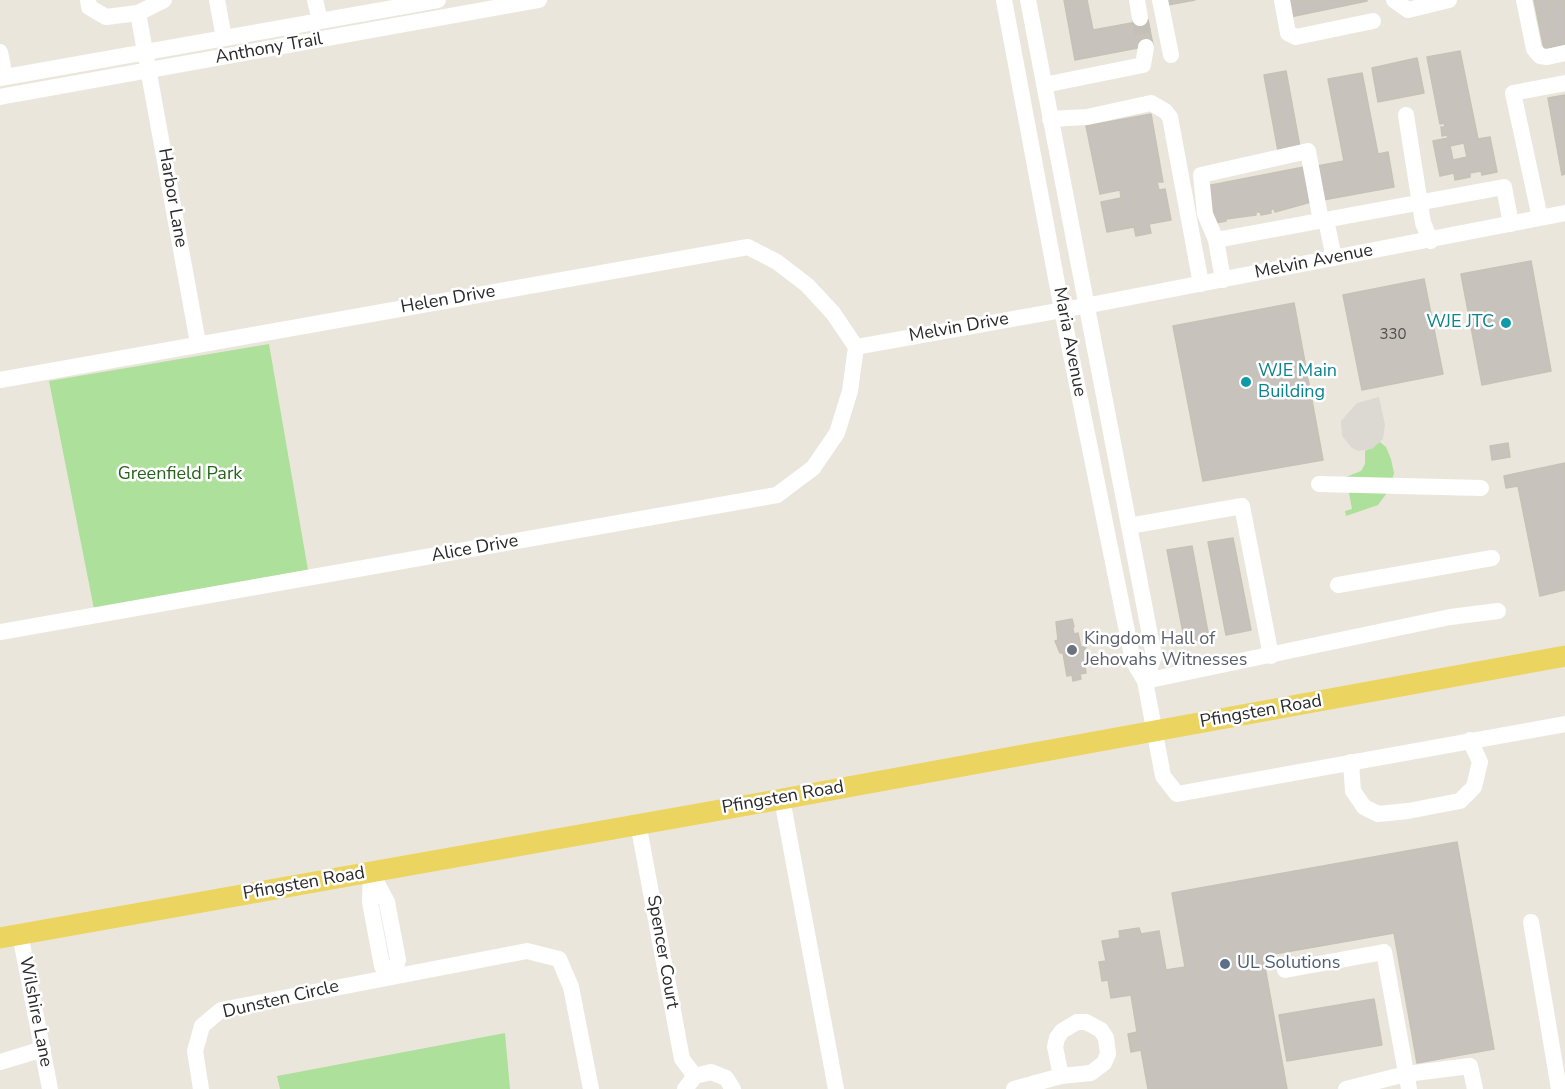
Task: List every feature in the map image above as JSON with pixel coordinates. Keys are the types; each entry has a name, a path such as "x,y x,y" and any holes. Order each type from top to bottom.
{"main road":[{"name":"Pfingsten Road","path":"10,936 782,799 1565,656"}],"street":[{"path":"88,0 89,7 106,16 138,13 164,0"},
{"path":"217,0 224,38"},
{"path":"315,0 320,21"},
{"name":"Anthony Trail","path":"2,78 438,0"},
{"name":"Anthony Trail","path":"0,97 539,0"},
{"name":"Maria Avenue","path":"1004,0 1062,310 1133,662 1145,681 1163,776 1177,794 1351,762"},
{"name":"Maria Avenue","path":"1028,0 1154,656 1145,681"},
{"path":"1137,0 1140,18"},
{"path":"1161,0 1171,55"},
{"path":"1282,0 1288,33 1296,37 1372,21"},
{"path":"1394,0 1408,10 1449,0"},
{"path":"1524,0 1534,50 1540,56 1547,57 1565,54"},
{"name":"Harbor Lane","path":"138,13 198,344"},
{"path":"1044,85 1143,65 1146,47"},
{"path":"0,52 2,78"},
{"path":"1540,218 1513,93 1565,83"},
{"path":"1050,119 1087,117 1151,103 1165,111 1170,117 1201,284"},
{"path":"1406,115 1423,223 1431,241"},
{"path":"1223,280 1216,240 1205,214 1201,175 1308,152 1334,258"},
{"path":"1216,240 1504,187 1511,224"},
{"name":"Melvin Avenue","path":"1062,310 1431,241 1540,218 1564,216"},
{"name":"Helen Drive","path":"0,380 748,247 777,262 807,285 833,313 856,347"},
{"name":"Melvin Drive","path":"856,347 1062,310"},
{"name":"Alice Drive","path":"0,632 777,495 813,468 837,433 850,392 856,347"},
{"path":"1319,484 1481,488"},
{"path":"1129,526 1242,506 1270,656"},
{"path":"1338,585 1492,558"},
{"path":"1145,681 1450,617 1498,612"},
{"path":"1470,740 1480,762 1474,787 1460,801 1378,814 1364,807 1353,791 1351,762 1470,740 1565,724"},
{"path":"782,799 836,1089"},
{"name":"Spencer Court","path":"638,823 682,1059 690,1082 703,1072 719,1074 734,1089"},
{"path":"371,872 370,902 382,966 392,977"},
{"path":"1531,922 1559,1089"},
{"name":"Wilshire Lane","path":"10,936 43,1049 51,1089"},
{"name":"Dunsten Circle","path":"201,1089 195,1051 202,1026 221,1010 527,951 559,959 571,987 591,1089"},
{"path":"1285,970 1384,952 1407,1082"},
{"path":"0,1062 43,1049"},
{"path":"1346,1089 1407,1082 1470,1066 1475,1089"},
{"path":"1014,1089 1061,1076"}],"green space":[{"name":"Greenfield Park","path":"269,344 308,570 94,609 49,381"},
{"path":"1380,442 1386,447 1394,473 1390,489 1378,505 1346,516 1345,511 1352,509 1346,477 1361,471 1365,464 1365,451"},
{"path":"505,1033 510,1089 280,1089 277,1076"}],"shaded area":[{"path":"1379,397 1385,425 1383,439 1372,449 1358,451 1352,448 1342,436 1341,421 1357,403"}],"building":[{"path":"1064,0 1087,0 1093,30 1148,20 1153,45 1075,60"},
{"path":"1167,0 1195,0 1168,5"},
{"path":"1286,0 1367,0 1367,1 1290,17"},
{"path":"1534,0 1565,0 1565,44 1544,49"},
{"path":"1460,51 1478,139 1490,137 1497,172 1482,175 1481,171 1470,173 1470,177 1455,180 1454,173 1440,176 1433,141 1448,138 1447,135 1442,136 1441,127 1445,127 1444,123 1440,124 1427,57","holes":["1464,143 1467,157 1453,160 1450,146"]},
{"path":"1417,58 1424,93 1378,102 1372,68"},
{"path":"1286,71 1300,147 1278,151 1264,75"},
{"path":"1362,73 1378,154 1388,152 1394,187 1323,200 1317,166 1344,161 1328,79"},
{"path":"1565,95 1565,174 1562,175 1548,98"},
{"path":"1151,114 1163,182 1157,182 1159,190 1165,189 1171,220 1149,224 1151,233 1136,236 1134,227 1107,232 1101,202 1121,198 1120,190 1100,194 1086,126"},
{"path":"1304,167 1311,202 1275,212 1271,209 1271,213 1261,215 1260,212 1256,212 1256,215 1226,219 1226,221 1216,223 1206,186"},
{"name":"WJE JTC","path":"1531,261 1551,371 1482,385 1461,274"},
{"name":"WJE JTC","path":"1424,279 1443,374 1362,390 1343,295"},
{"name":"WJE Main Building","path":"1294,303 1323,460 1203,481 1173,326"},
{"path":"1508,443 1510,457 1492,460 1490,446"},
{"path":"1565,463 1565,590 1540,596 1518,486 1506,488 1504,476"},
{"path":"1233,538 1251,630 1226,635 1208,542"},
{"path":"1192,546 1209,638 1185,643 1167,550"},
{"name":"Kingdom Hall of Jehovahs Witnesses","path":"1072,619 1074,627 1071,629 1074,634 1078,633 1081,647 1086,647 1083,654 1087,653 1088,657 1084,658 1086,673 1080,674 1081,679 1073,681 1072,675 1067,676 1063,653 1060,653 1055,641 1058,640 1056,622"},
{"name":"UL Solutions","path":"1457,842 1494,1049 1417,1063 1394,933 1263,956 1287,1089 1148,1089 1141,1050 1131,1052 1128,1034 1137,1032 1131,995 1111,998 1108,980 1102,981 1099,962 1106,961 1102,941 1120,938 1119,931 1139,928 1141,934 1159,931 1166,970 1185,967 1172,893"},
{"path":"1374,999 1382,1045 1287,1061 1279,1015"}],"tunnel":[{"path":"1140,18 1146,47"}],"place":[{"name":"WJE JTC","path":"1506,323"},
{"name":"WJE Main Building","path":"1246,382"},
{"name":"Kingdom Hall of Jehovahs Witnesses","path":"1072,650"},
{"name":"UL Solutions","path":"1225,964"}]}
